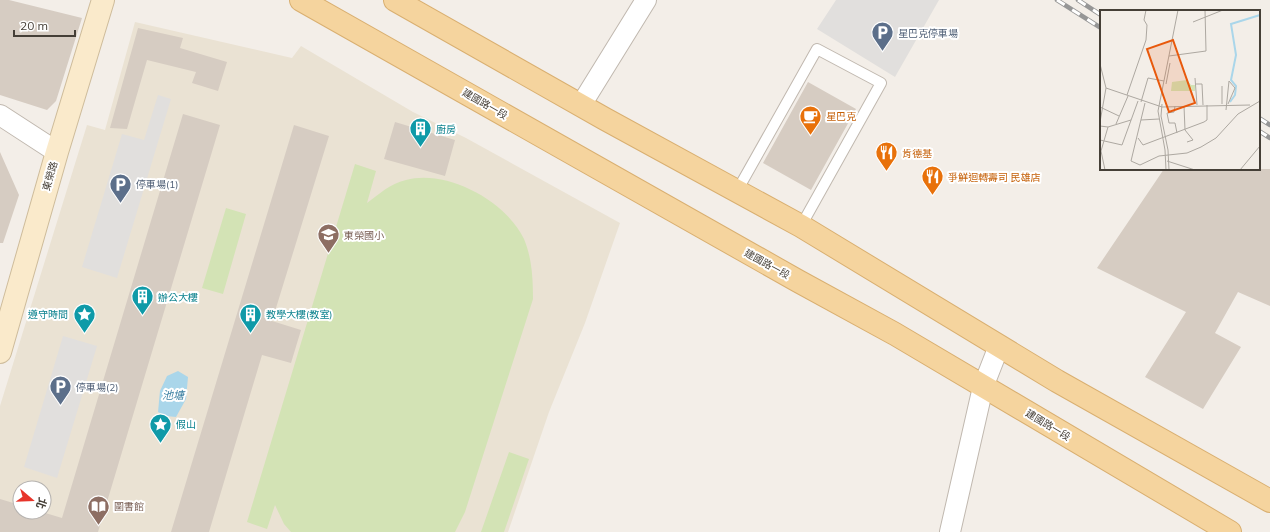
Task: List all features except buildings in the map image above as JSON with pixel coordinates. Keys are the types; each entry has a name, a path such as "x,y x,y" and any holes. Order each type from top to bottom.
{"main road":[{"name":"建國路一段","path":"301,0 750,254 895,334 1230,532"},
{"path":"395,0 581,105 801,226 1057,381 1270,501"}],"street":[{"name":"東榮路","path":"0,352 6,311 57,152 103,0"},
{"path":"581,105 646,0"},
{"path":"0,115 57,152"},
{"path":"950,532 983,387 1000,346"}],"lane":[{"path":"737,191 817,49 881,83 801,226"}],"shaded area":[{"name":"星巴克停車場","path":"836,0 939,0 895,77 817,29"},
{"name":"東榮國小","path":"135,22 292,58 301,46 413,112 466,138 620,223 585,323 549,412 508,532 0,532 0,406 87,125 105,130"},
{"name":"停車場(1)","path":"158,95 171,99 117,278 82,267 122,134 144,140"},
{"name":"停車場(2)","path":"63,336 97,346 57,478 24,467"}],"green space":[{"path":"355,164 376,171 367,203 385,189 406,180 422,178 439,179 474,191 490,201 504,212 515,225 527,246 532,276 533,299 465,512 455,532 291,532 284,524 275,505 267,529 247,522"},
{"path":"226,208 246,214 223,294 202,288"},
{"path":"509,452 529,459 504,532 481,532"}],"water":[{"name":"池塘","path":"178,371 188,377 186,399 176,417 166,416 158,412 160,391 167,376"}],"railway":[{"path":"1057,0 1100,27"},
{"path":"1078,0 1100,14"},
{"path":"1260,119 1270,125"},
{"path":"1260,132 1270,138"}],"place":[{"name":"星巴克停車場","path":"882,52"},
{"name":"星巴克","path":"810,136"},
{"name":"廚房","path":"420,148"},
{"name":"肯德基","path":"886,172"},
{"name":"爭鮮迴轉壽司 民雄店","path":"932,196"},
{"name":"停車場(1)","path":"120,204"},
{"name":"東榮國小","path":"328,254"},
{"name":"辦公大樓","path":"142,316"},
{"name":"遵守時間","path":"84,334"},
{"name":"教學大樓(教室)","path":"250,334"},
{"name":"停車場(2)","path":"60,406"},
{"name":"假山","path":"161,444"},
{"name":"圖書館","path":"98,526"}]}
